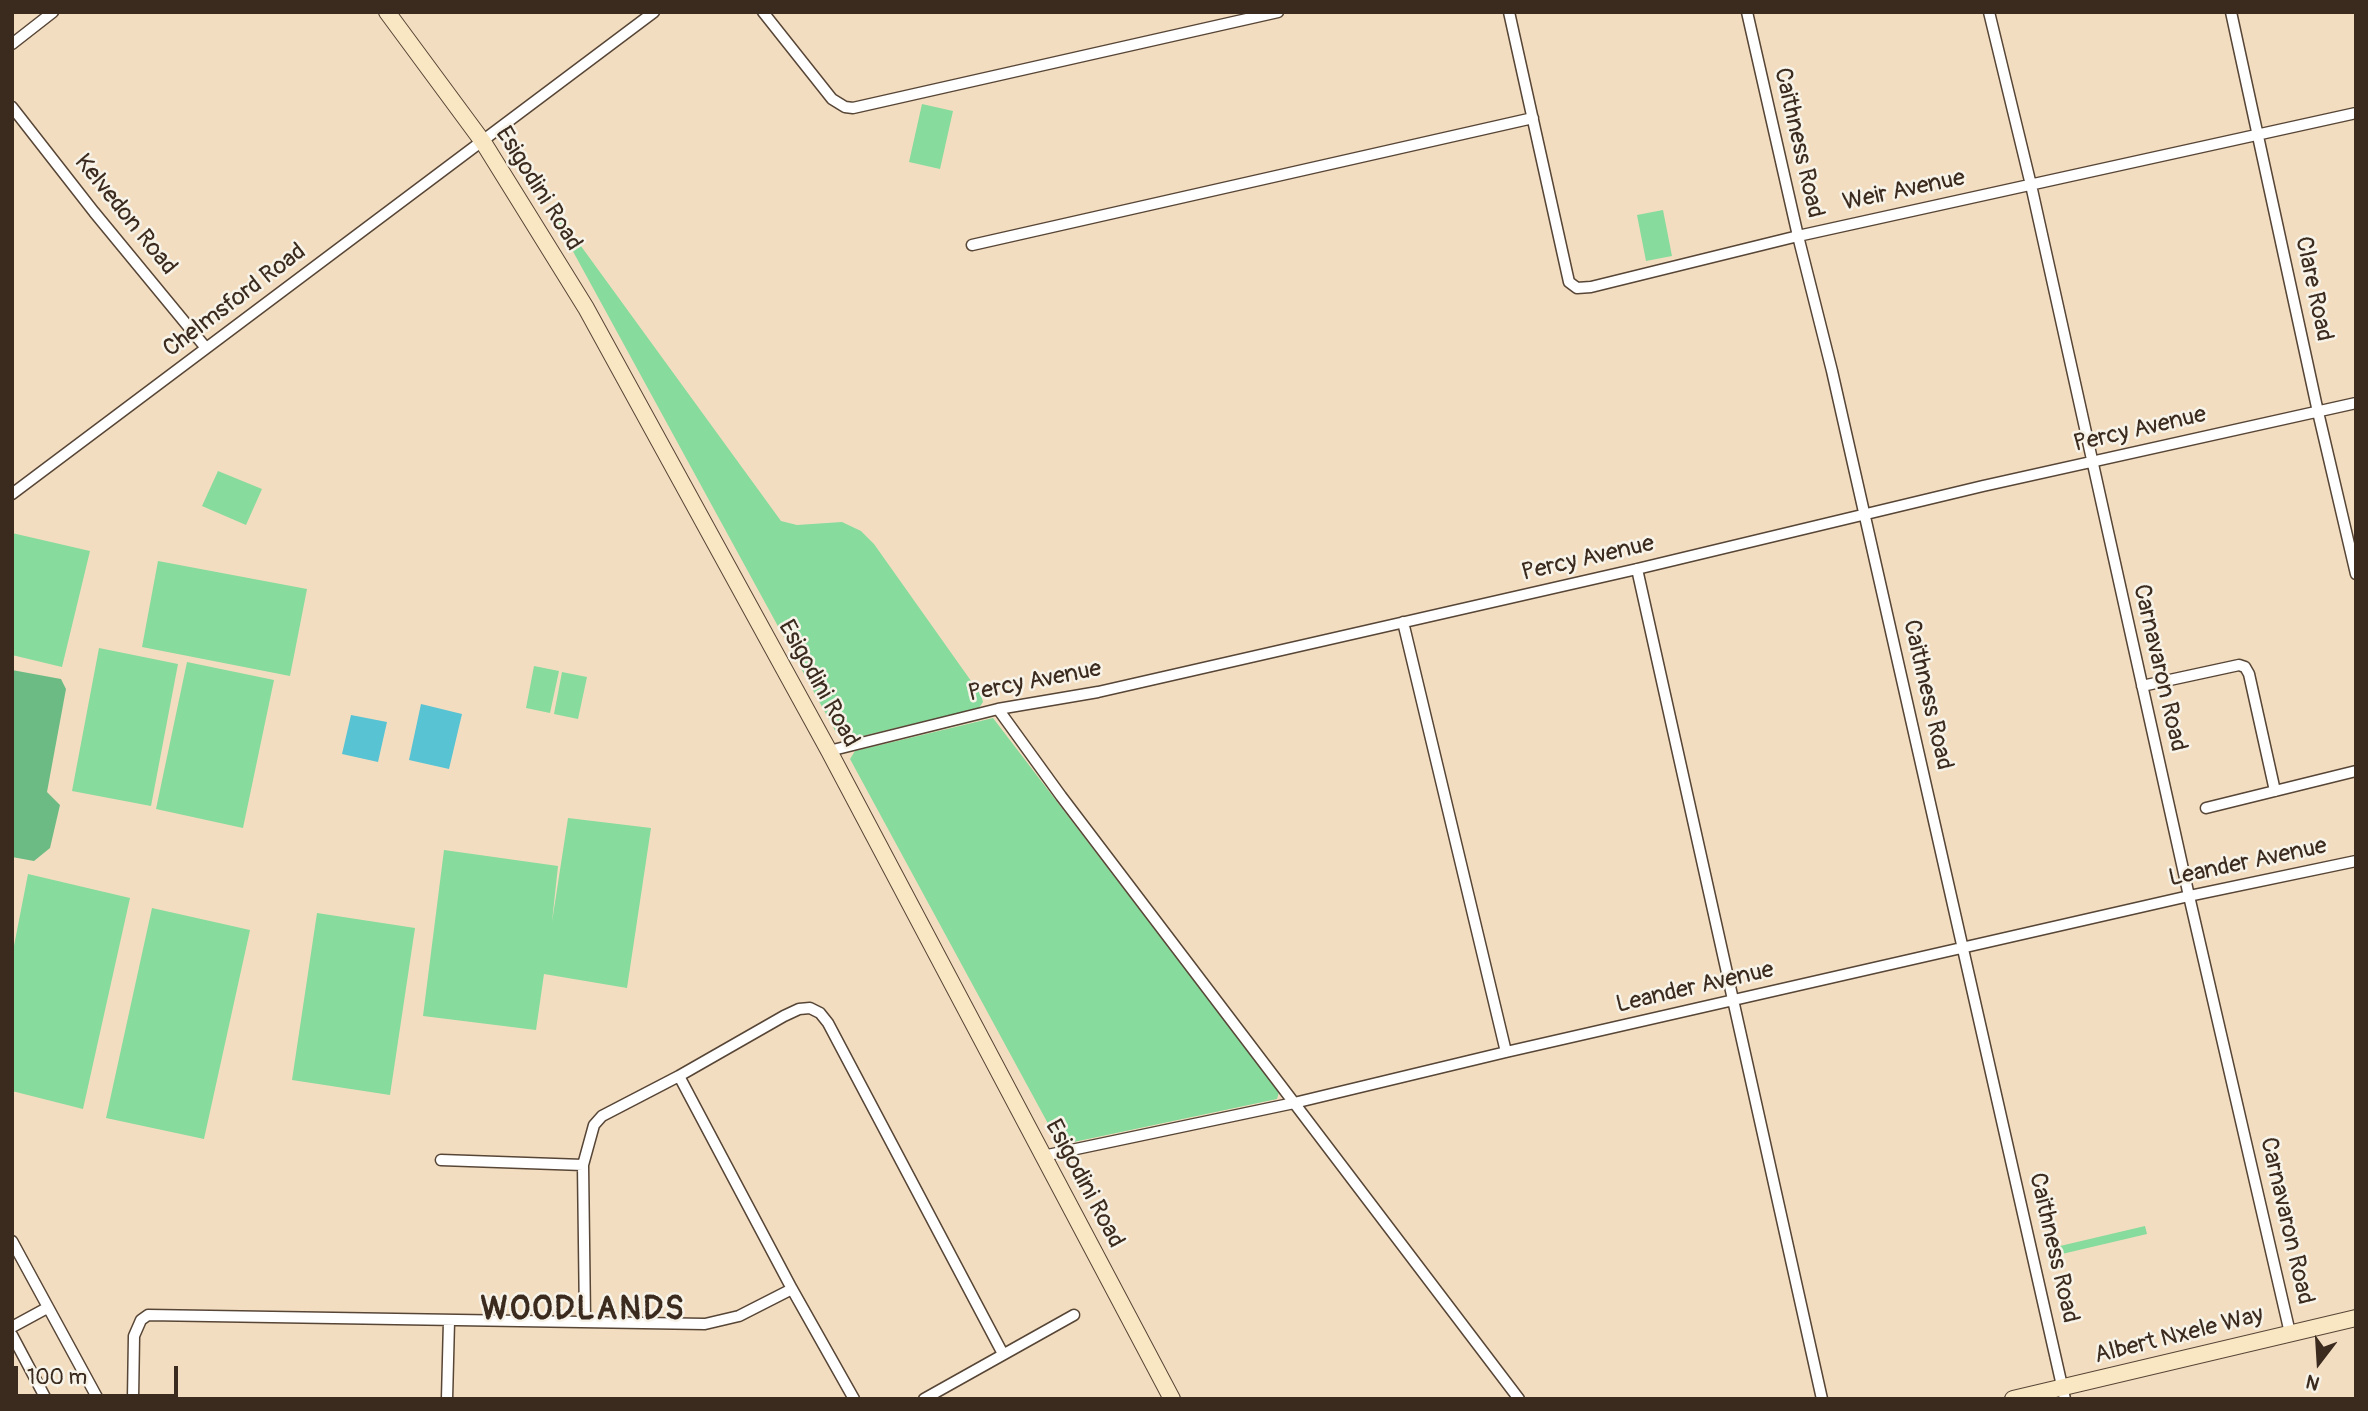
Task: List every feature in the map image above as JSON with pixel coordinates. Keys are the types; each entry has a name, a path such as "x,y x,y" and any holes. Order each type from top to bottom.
{"main road":[{"name":"Esigodini Road","path":"387,12 482,142 586,308 829,751 1172,1399"},
{"name":"Albert Nxele Way","path":"2013,1399 2064,1393 2356,1318"}],"street":[{"path":"12,44 53,12"},
{"name":"Chelmsford Road","path":"12,494 654,12"},
{"path":"763,12 832,99 845,107 853,108 1278,12"},
{"name":"Weir Avenue","path":"1509,12 1569,282 1577,288 1591,287 1798,236 2356,113"},
{"name":"Caithness Road","path":"1746,12 1832,371 2064,1393"},
{"name":"Carnavaron Road","path":"1989,12 2031,185 2189,897 2290,1333"},
{"name":"Clare Road","path":"2231,12 2356,574"},
{"name":"Kelvedon Road","path":"12,107 206,348"},
{"path":"972,245 1533,118"},
{"name":"Percy Avenue","path":"829,751 998,709 1098,692 2356,403"},
{"path":"1637,569 1822,1399"},
{"path":"1403,622 1506,1052"},
{"path":"2142,686 2239,665 2245,667 2249,674 2275,791"},
{"path":"998,709 1069,807 1519,1399"},
{"path":"2206,808 2356,771"},
{"name":"Leander Avenue","path":"1043,1156 1294,1102 1963,948 2356,861"},
{"path":"585,1320 583,1165 594,1125 601,1116 799,1009 810,1008 820,1013 828,1023 1003,1354"},
{"path":"679,1076 792,1289 854,1399"},
{"path":"440,1160 583,1165"},
{"path":"12,1241 98,1399"},
{"path":"133,1399 134,1336 141,1320 148,1315 449,1321 585,1320 694,1324 739,1316 792,1289"},
{"path":"12,1327 47,1308"},
{"path":"924,1399 1074,1315"},
{"path":"447,1399 449,1321"},
{"path":"12,1335 47,1399"}],"green space":[{"path":"922,104 953,111 940,169 909,162"},
{"path":"1663,210 1672,256 1646,261 1637,215"},
{"path":"562,220 781,521 797,525 842,522 861,531 874,544 981,695 983,702 979,708 850,739 838,736 558,224"},
{"path":"218,471 262,489 246,525 202,506"},
{"path":"12,533 90,551 62,667 12,655"},
{"path":"158,561 307,589 290,676 142,647"},
{"path":"99,648 178,664 151,806 72,791"},
{"path":"187,662 274,680 243,828 156,809"},
{"path":"534,666 559,671 550,713 526,708"},
{"path":"12,670 61,679 66,689 47,792 60,805 50,848 34,861 12,857"},
{"path":"562,672 587,677 578,719 554,714"},
{"path":"993,718 1279,1092 1277,1099 1069,1143 1058,1142 850,759 855,751"},
{"path":"568,818 651,828 627,988 544,974 536,1030 423,1016 444,850 558,866 552,922"},
{"path":"28,874 130,898 83,1109 12,1091 12,956"},
{"path":"152,908 250,930 204,1139 106,1118"},
{"path":"317,913 415,928 390,1095 292,1080"},
{"path":"2145,1226 2147,1234 2062,1254 2060,1246"}],"water":[{"path":"421,704 462,714 449,769 409,760"},
{"path":"351,715 387,722 378,762 342,754"}],"district":[{"name":"WOODLANDS","path":"583,1311"}]}
